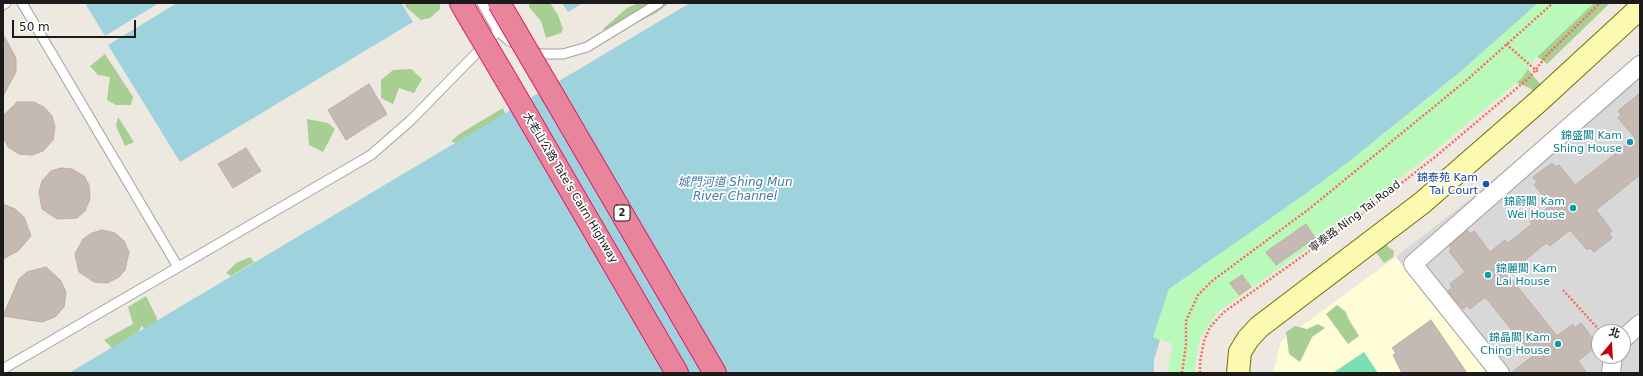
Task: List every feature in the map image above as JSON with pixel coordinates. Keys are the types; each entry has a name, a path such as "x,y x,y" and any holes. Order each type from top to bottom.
{"highway":[{"name":"大老山公路 Tate's Cairn Highway","path":"461,3 677,373"},
{"name":"2","path":"499,3 715,373"},
{"path":"652,329 664,373"},
{"path":"698,343 722,373"}],"street":[{"path":"1238,373 1240,352 1248,339 1259,327 1422,203 1539,101 1640,8"},
{"path":"1500,373 1413,264 1640,65"},
{"path":"1631,332 1640,324"}],"lane":[{"path":"22,3 178,267"},
{"path":"482,3 498,31 509,41 540,54 563,54 587,47 659,3"},
{"path":"3,369 371,155 411,120 498,31"}],"path":[{"path":"1182,373 1186,345 1186,321 1190,308 1203,290 1212,281 1309,208 1468,78 1552,3"},
{"name":"寧泰路 Ning Tai Road","path":"1200,373 1200,362 1204,341 1210,327 1224,312 1363,213 1434,157 1526,80 1547,55 1600,3"},
{"path":"1506,44 1538,72"},
{"path":"1563,290 1594,324"}],"shaded area":[{"name":"錦泰苑 Kam Tai Court","path":"1640,53 1640,373 1487,373 1396,257 1480,191"},
{"path":"1396,257 1487,373 1273,373 1281,341"}],"green space":[{"path":"406,3 440,3 440,9 430,18 421,20 405,6"},
{"path":"529,3 550,3 558,15 563,29 561,33 546,38 541,21 529,7"},
{"path":"638,3 669,3 656,13 612,35 603,29 627,8"},
{"path":"1538,3 1594,3 1535,59 1522,78 1436,150 1328,234 1219,311 1201,337 1197,349 1195,373 1167,373 1173,344 1153,337 1169,289 1301,197 1394,126 1460,72"},
{"path":"1576,3 1610,3 1547,64 1529,50"},
{"path":"105,54 133,97 131,105 116,105 107,100 110,77 98,75 90,66"},
{"path":"1523,63 1540,84 1534,93 1530,88 1507,79"},
{"path":"411,69 422,79 414,93 399,88 393,104 381,98 381,80 393,70"},
{"path":"503,108 509,124 456,143 451,141 461,133"},
{"path":"118,117 134,142 125,146 116,126"},
{"path":"307,119 328,123 335,129 323,152 309,145"},
{"path":"1382,242 1394,251 1393,257 1384,263 1374,249"},
{"path":"250,257 254,262 231,276 226,273 236,263"},
{"path":"146,296 157,318 157,331 150,335 142,326 128,348 117,353 104,340 133,324 128,307"},
{"path":"1337,305 1346,312 1359,336 1348,344 1326,314"},
{"path":"1318,324 1325,328 1312,337 1300,362 1289,354 1286,332 1295,326 1307,329"},
{"path":"1364,352 1378,373 1333,373"}],"water":[{"path":"89,3 159,3 105,36 86,5"},
{"path":"177,3 401,3 413,22 180,162 108,45"},
{"path":"562,3 583,3 568,12"},
{"name":"城門河道 Shing Mun River Channel","path":"690,3 1538,3 1460,72 1347,163 1169,289 1153,337 1160,340 1154,360 1154,373 69,373"}],"building":[{"path":"3,34 16,58 16,72 3,96"},
{"path":"369,84 387,114 346,140 328,110"},
{"path":"1640,93 1640,175 1596,210 1612,231 1609,233 1612,238 1594,252 1590,248 1587,250 1570,230 1550,246 1547,243 1542,246 1523,262 1525,265 1510,277 1557,336 1573,324 1575,328 1581,323 1591,337 1591,351 1578,361 1587,373 1511,373 1533,356 1485,297 1470,309 1467,306 1463,309 1448,291 1452,287 1450,284 1465,272 1449,251 1452,249 1449,246 1467,230 1470,234 1474,231 1490,252 1505,240 1508,243 1532,224 1530,222 1551,205 1534,185 1537,182 1533,177 1552,163 1556,167 1559,165 1575,185 1635,138 1618,118 1621,115 1618,111"},
{"path":"17,102 34,102 44,107 52,116 55,127 53,140 43,151 32,155 19,154 8,147 3,137 3,121 5,114"},
{"path":"246,148 261,171 233,188 218,164"},
{"path":"61,168 72,169 84,176 89,185 90,199 85,211 77,218 57,219 42,209 39,192 42,181 51,171"},
{"path":"3,204 15,209 24,217 31,236 18,251 3,259"},
{"path":"1306,224 1315,238 1276,265 1266,252"},
{"path":"102,230 115,233 124,241 129,252 125,270 119,277 107,283 94,282 79,272 75,254 83,239 92,233"},
{"path":"46,267 61,281 66,292 64,307 55,317 42,322 3,316 19,279 27,272"},
{"path":"1242,275 1251,287 1239,295 1230,283"},
{"path":"1431,320 1467,373 1402,373 1393,355 1396,353 1392,348"}],"place":[{"name":"錦盛閣 Kam Shing House","path":"1630,142"},
{"name":"錦泰苑 Kam Tai Court","path":"1486,184"},
{"name":"錦蔚閣 Kam Wei House","path":"1573,208"},
{"name":"錦麗閣 Kam Lai House","path":"1488,275"},
{"name":"錦晶閣 Kam Ching House","path":"1558,344"}]}
